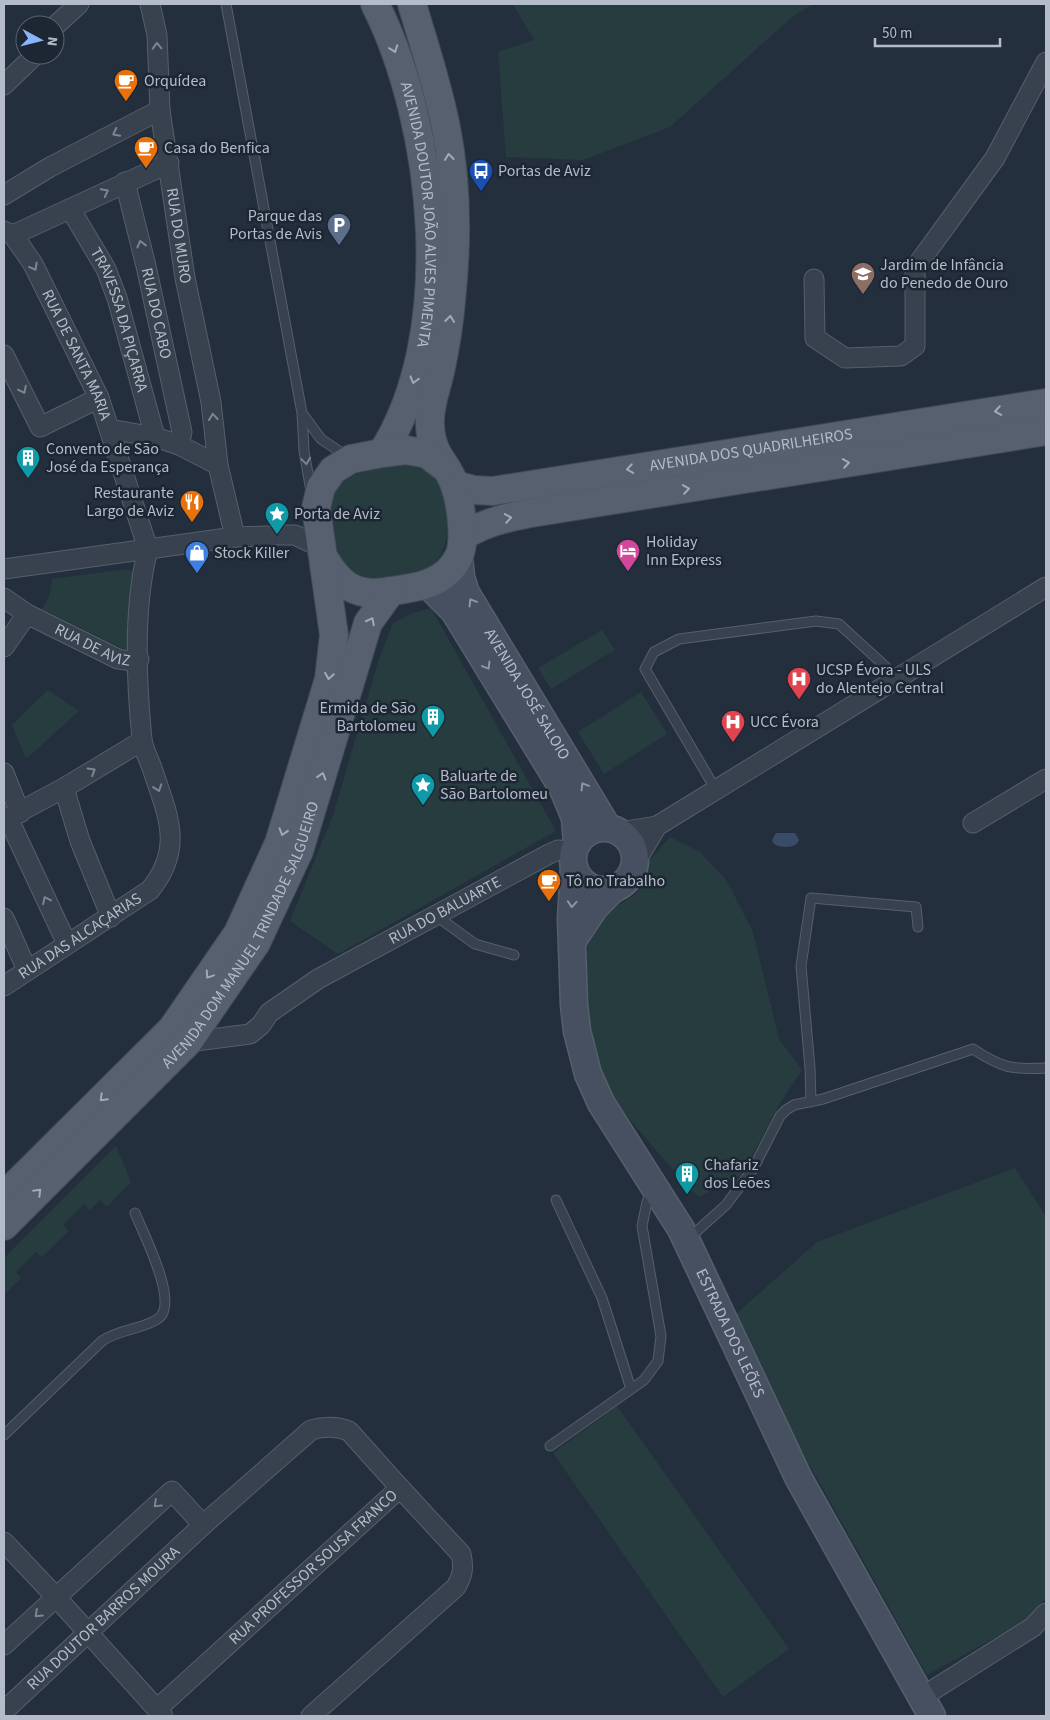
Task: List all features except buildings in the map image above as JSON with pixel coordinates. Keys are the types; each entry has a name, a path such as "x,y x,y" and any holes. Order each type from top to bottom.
{"main road":[{"name":"AVENIDA DOUTOR JOÃO ALVES PIMENTA","path":"375,4 394,49 415,115 424,162 430,226 426,317 416,373 403,417 382,453"},
{"name":"AVENIDA DOUTOR JOÃO ALVES PIMENTA","path":"404,4 426,50"},
{"name":"AVENIDA DOUTOR JOÃO ALVES PIMENTA","path":"412,4 446,129 453,188 454,256 452,299 448,338 430,422 433,448 450,476"},
{"name":"AVENIDA DOS QUADRILHEIROS","path":"450,476 474,490 493,491 1046,403"},
{"name":"AVENIDA DOS QUADRILHEIROS","path":"461,546 479,526 514,516 1046,431"},
{"name":"AVENIDA DOM MANUEL TRINDADE SALGUEIRO","path":"4,1196 172,1029 238,933 279,844 329,679 334,635 316,508 321,487 333,470 351,458 406,450 427,454 450,476"},
{"path":"450,476 461,546"},
{"name":"AVENIDA DOM MANUEL TRINDADE SALGUEIRO","path":"323,553 335,576 352,589 373,594 428,585 446,574 461,546"},
{"name":"AVENIDA JOSÉ SALOIO","path":"461,546 466,593 614,830"},
{"name":"AVENIDA JOSÉ SALOIO","path":"428,585 454,611 564,789 575,818 571,919 573,940"},
{"name":"AVENIDA DOM MANUEL TRINDADE SALGUEIRO","path":"4,1226 188,1042 256,943 299,851 368,623 391,591"},
{"path":"573,940 595,907 613,889 623,884 631,874 635,863 634,850 629,840 614,830 596,829 585,834 575,854 580,878 589,886 600,890 613,889"},
{"name":"ESTRADA DOS LEÕES","path":"573,940 574,1005 577,1031 588,1074 602,1103 687,1240 799,1479 927,1707"}],"street":[{"name":"RUA DO MURO","path":"150,4 157,34 160,110 185,278 211,402 218,465 235,537"},
{"path":"814,279 815,338 845,358 901,356 915,346 915,268 995,158 1046,62"},
{"path":"4,85 25,65"},
{"path":"4,195 50,167 160,110"},
{"path":"6,232 71,210 125,182 169,163"},
{"name":"RUA DO CABO","path":"125,182 146,266 182,432 179,445"},
{"name":"TRAVESSA DA PIÇARRA","path":"71,210 106,269 117,298 155,437"},
{"name":"RUA DE SANTA MARIA","path":"6,232 33,264 99,398 148,549"},
{"path":"4,355 40,427 99,398"},
{"path":"109,429 155,437 179,445 218,465"},
{"path":"4,569 235,537 272,535 296,534 323,553"},
{"name":"RUA DE AVIZ","path":"4,598 28,614 118,659 130,661 139,659 139,594 148,549"},
{"path":"614,830 657,826 1045,592"},
{"path":"4,647 28,614"},
{"name":"RUA DAS ALCAÇARIAS","path":"4,986 150,890 160,877 169,857 169,818 142,741 139,659"},
{"path":"11,817 64,788 142,741"},
{"path":"4,773 11,817 67,944"},
{"path":"973,823 1046,779"},
{"path":"64,788 80,841 111,917"},
{"path":"635,863 657,826"},
{"name":"RUA DO BALUARTE","path":"188,1042 250,1034 262,1025 269,1013 318,979 549,854 558,850 575,854"},
{"path":"4,918 27,970"},
{"name":"RUA DOUTOR BARROS MOURA","path":"4,1711 203,1525 311,1430 324,1427 338,1427 349,1431 400,1488"},
{"name":"RUA PROFESSOR SOUSA FRANCO","path":"160,1713 400,1488 461,1554 464,1565 462,1576 456,1587 311,1716"},
{"path":"4,1646 172,1490 203,1525"},
{"path":"4,1542 160,1713"},
{"path":"927,1707 1033,1627 1046,1613"}],"lane":[{"path":"226,4 302,413 304,451 310,489 316,508"},
{"path":"302,413 321,439 351,458"},
{"path":"716,790 645,669 654,652 679,639 816,621 830,622 840,624 898,679"},
{"path":"811,1102 810,1068 800,966 811,898 916,907 918,926"},
{"path":"434,915 475,944 514,955"},
{"path":"687,1240 726,1205 753,1169 780,1116 794,1105 811,1102 973,1049 995,1063 1018,1070 1046,1068"},
{"path":"550,1446 644,1380 658,1361 661,1336 642,1226 647,1202 655,1186"},
{"path":"556,1200 602,1298 631,1389"},
{"path":"4,1435 102,1341 116,1332 153,1321 164,1312 166,1302 165,1289 135,1212"}],"green space":[{"path":"513,4 813,4 792,17 670,127 583,160 506,157 498,52 534,40"},
{"path":"403,464 415,467 433,477 444,495 447,507 448,531 442,553 431,566 408,575 376,580 366,578 348,568 338,551 332,524 331,507 334,494 341,484 350,477 362,472"},
{"path":"127,569 133,571 133,644 126,650 42,609 50,594 52,579"},
{"path":"431,608 556,831 338,954 290,921 333,815 379,659 393,623 413,613"},
{"path":"602,630 615,650 551,689 538,668"},
{"path":"48,690 79,711 26,759 12,725"},
{"path":"641,692 667,734 604,774 578,732"},
{"path":"670,837 700,852 727,881 753,932 779,1039 802,1070 780,1103 742,1175 699,1197 610,1097 589,1037 582,994 588,942 610,910 635,895 644,883 649,861"},
{"path":"116,1146 131,1182 107,1207 100,1200 90,1210 84,1204 63,1225 69,1231 42,1257 36,1252 16,1272 21,1278 4,1295 4,1258"},
{"path":"1015,1168 1046,1217 1046,1597 1027,1620 927,1675 799,1446 736,1314 817,1242"},
{"path":"617,1406 789,1649 723,1697 553,1453"}],"water":[{"path":"776,833 795,833 799,840 792,846 784,847 777,845 772,840"}],"place":[{"name":"Orquídea","path":"126,102"},
{"name":"Casa do Benfica","path":"146,169"},
{"name":"Portas de Aviz","path":"481,192"},
{"name":"Parque das Portas de Avis","path":"339,246"},
{"name":"Jardim de Infância do Penedo de Ouro","path":"863,295"},
{"name":"Convento de São José da Esperança","path":"28,479"},
{"name":"Restaurante Largo de Aviz","path":"192,523"},
{"name":"Porta de Aviz","path":"277,535"},
{"name":"Holiday Inn Express","path":"628,572"},
{"name":"Stock Killer","path":"197,574"},
{"name":"UCSP Évora - ULS do Alentejo Central","path":"799,700"},
{"name":"Ermida de São Bartolomeu","path":"433,738"},
{"name":"UCC Évora","path":"733,743"},
{"name":"Baluarte de São Bartolomeu","path":"423,806"},
{"name":"Tô no Trabalho","path":"549,902"},
{"name":"Chafariz dos Leões","path":"687,1195"}]}
